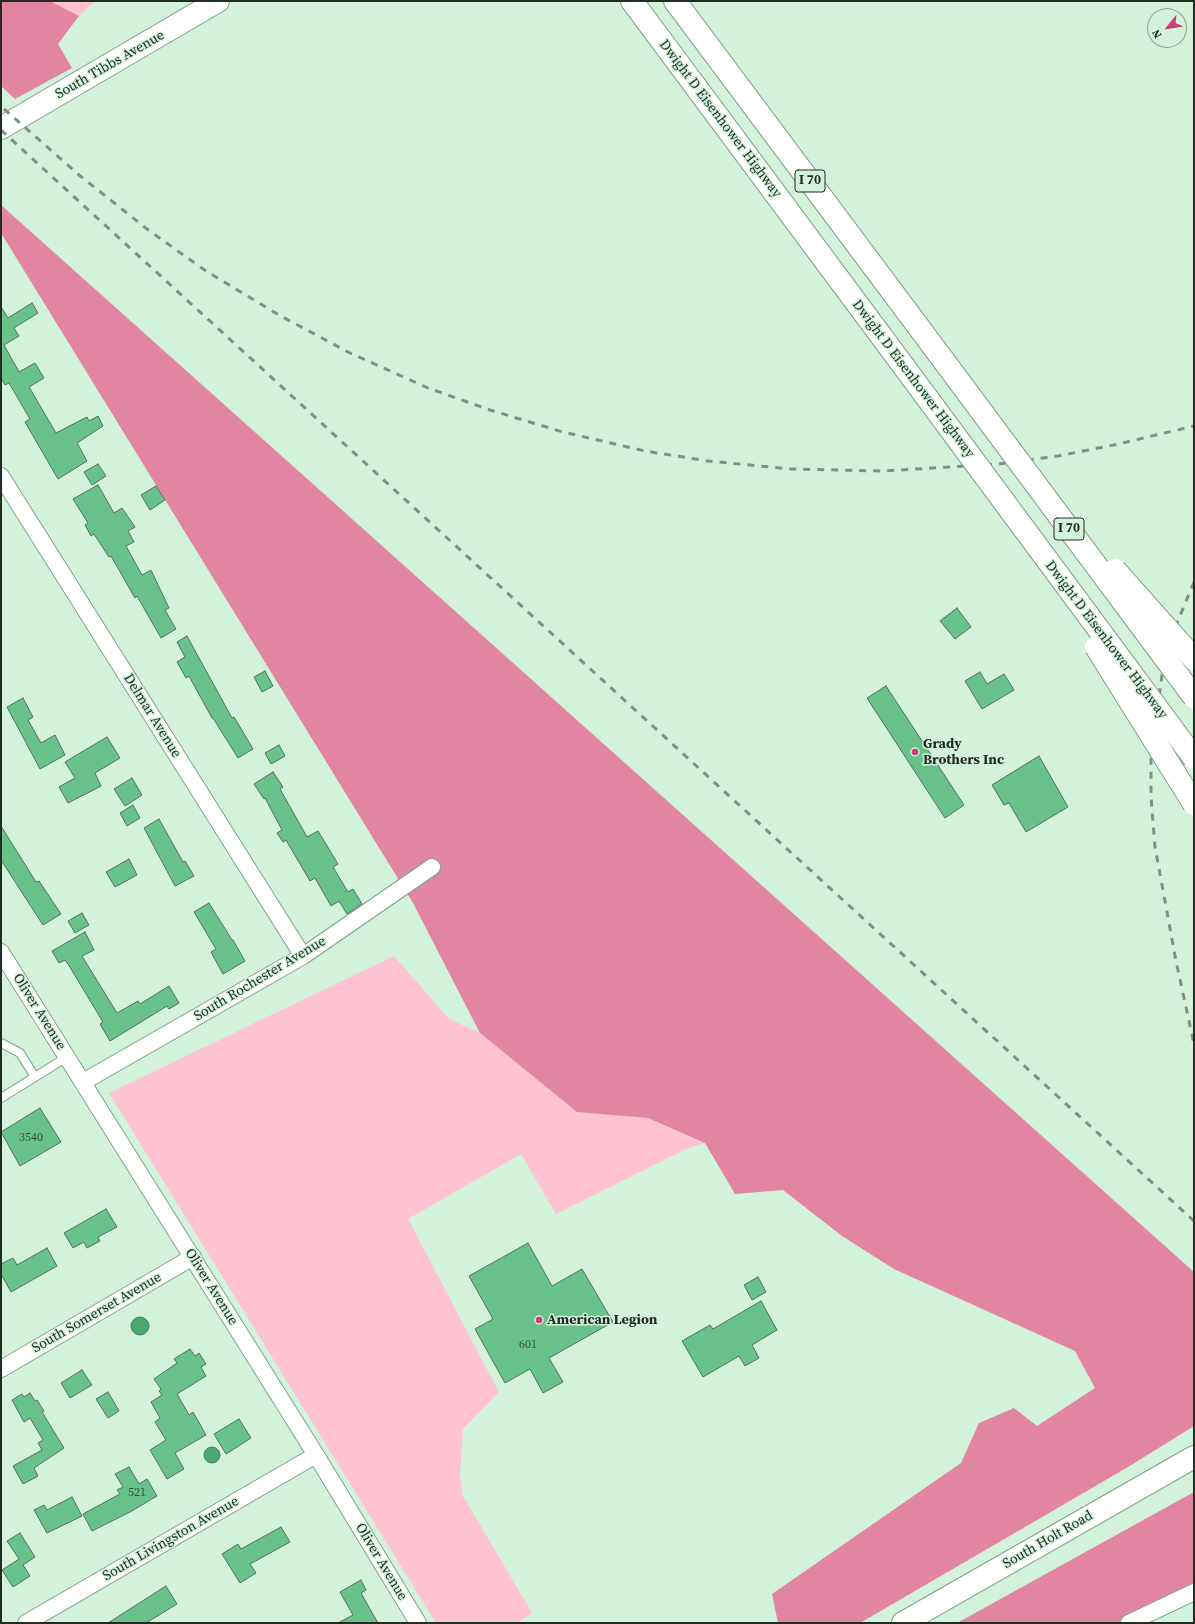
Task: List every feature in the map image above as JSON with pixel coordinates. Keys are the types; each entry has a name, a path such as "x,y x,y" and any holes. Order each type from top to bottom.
{"main road":[{"name":"South Tibbs Avenue","path":"1,128 218,1"},
{"name":"Dwight D Eisenhower Highway","path":"632,1 1194,758"},
{"name":"I 70","path":"676,1 1194,697"},
{"path":"1031,477 1172,632 1194,659"},
{"path":"1009,509 1194,804"},
{"name":"South Holt Road","path":"903,1623 1194,1458"}],"street":[{"name":"Delmar Avenue","path":"1,476 304,956"},
{"name":"South Rochester Avenue","path":"83,1082 304,956 432,867"},
{"name":"Oliver Avenue","path":"1,952 316,1455 418,1623"},
{"name":"South Somerset Avenue","path":"1,1369 192,1258"},
{"name":"South Livingston Avenue","path":"26,1623 316,1455"},
{"path":"1129,1623 1194,1592"}],"lane":[{"path":"1,1050 5,1044 20,1053 35,1077"},
{"path":"1,1098 67,1057"}],"shaded area":[{"path":"1,1 50,1 79,16 58,44 72,68 15,99 1,86"},
{"path":"50,1 95,1 79,16"},
{"path":"1,205 1194,1272 1194,1426 1128,1467 860,1623 778,1623 772,1594 961,1463 979,1423 1014,1408 1037,1426 1095,1388 1075,1351 894,1269 842,1236 783,1190 735,1194 705,1143 648,1118 577,1112 480,1033 413,903 1,233"},
{"path":"394,956 449,1019 480,1033 577,1112 648,1118 705,1143 686,1149 556,1214 521,1154 408,1219 499,1392 463,1429 460,1474 462,1494 532,1613 517,1623 436,1623 109,1093"},
{"path":"140,1317 146,1320 149,1326 146,1332 140,1335 134,1332 131,1326 134,1320"},
{"path":"209,1447 215,1447 220,1452 218,1461 215,1463 209,1463 204,1458 204,1452"},
{"path":"1194,1492 1194,1598 1142,1623 957,1623"}],"building":[{"path":"32,303 38,313 14,328 19,336 4,345 19,372 35,363 44,378 29,387 56,433 87,417 89,421 98,416 103,426 77,443 87,461 58,479 25,422 30,419 9,383 5,385 1,378 1,307 8,318"},
{"path":"98,464 106,476 92,485 84,472"},
{"path":"98,485 114,513 122,508 135,527 128,531 134,542 126,546 142,575 151,570 169,608 165,610 176,629 161,638 137,596 135,598 111,556 109,557 94,534 91,536 85,525 88,523 73,499"},
{"path":"156,486 165,500 150,510 141,495"},
{"path":"957,608 971,627 955,639 940,621"},
{"path":"187,636 232,718 234,717 253,749 238,758 212,718 189,676 186,678 177,662 185,657 177,642"},
{"path":"265,671 273,686 262,692 254,677"},
{"path":"980,672 987,684 1004,674 1014,690 982,709 965,681"},
{"name":"Grady Brothers Inc","path":"886,686 964,805 945,818 867,698"},
{"path":"23,698 33,717 28,720 41,743 55,735 65,755 40,769 7,707"},
{"path":"107,737 120,758 95,773 101,786 68,803 59,787 75,778 65,762"},
{"path":"279,745 285,756 271,764 265,753"},
{"path":"1039,756 1068,807 1026,832 1009,803 1004,805 992,785"},
{"path":"273,772 283,787 280,789 307,837 318,831 338,864 333,867 348,892 353,889 362,904 347,914 339,901 331,906 315,878 310,881 286,840 283,842 277,833 282,830 265,798 264,799 254,784"},
{"path":"132,778 142,795 125,806 114,789"},
{"path":"133,805 140,818 127,826 120,813"},
{"path":"159,819 183,862 185,861 194,876 175,886 144,828"},
{"path":"1,826 36,882 39,881 61,914 43,925 1,860"},
{"path":"129,859 137,875 115,887 106,872"},
{"path":"209,903 245,961 223,974 211,952 216,949 194,912"},
{"path":"82,913 89,925 75,933 68,921"},
{"path":"85,932 94,950 82,956 117,1013 138,1001 140,1004 169,986 179,1003 169,1009 167,1006 110,1041 100,1024 103,1022 68,964 65,960 59,963 52,951"},
{"path":"40,1108 61,1142 20,1166 1,1132"},
{"path":"106,1209 117,1227 98,1237 100,1241 87,1248 84,1242 73,1248 64,1233"},
{"path":"528,1243 552,1286 582,1269 613,1322 549,1358 563,1382 543,1393 530,1369 505,1383 475,1329 493,1319 469,1276"},
{"path":"47,1248 57,1266 11,1292 1,1274 1,1264 13,1258 17,1265"},
{"path":"758,1277 766,1292 752,1300 744,1285"},
{"path":"761,1301 777,1330 752,1345 759,1358 745,1366 739,1356 703,1377 682,1341 710,1325 713,1329"},
{"path":"190,1349 195,1356 199,1353 206,1364 201,1367 206,1376 177,1394 189,1415 193,1412 206,1435 175,1453 184,1469 167,1479 150,1450 166,1440 155,1422 160,1418 151,1402 162,1395 159,1391 161,1389 154,1379 177,1363 174,1359"},
{"path":"82,1370 92,1385 70,1398 61,1383"},
{"path":"108,1392 119,1411 108,1418 96,1399"},
{"path":"30,1393 35,1401 37,1400 44,1411 42,1412 64,1448 34,1468 38,1476 23,1484 13,1466 42,1450 38,1443 43,1440 30,1418 24,1422 12,1400 22,1394 24,1397"},
{"path":"239,1419 251,1438 226,1454 214,1434"},
{"path":"129,1467 139,1484 147,1479 157,1496 130,1512 92,1531 83,1514 120,1494 117,1490 123,1487 115,1474"},
{"path":"72,1497 82,1516 47,1533 34,1510 44,1505 47,1510"},
{"path":"281,1527 290,1542 250,1564 256,1573 240,1583 222,1554 238,1544 241,1549"},
{"path":"20,1533 35,1557 23,1565 30,1576 13,1587 2,1570 19,1559 7,1541"},
{"path":"361,1580 366,1590 361,1593 378,1623 338,1623 353,1615 340,1592"},
{"path":"166,1586 177,1604 146,1623 108,1623"}],"railway":[{"path":"4,109 79,175 147,229 206,271 279,315 348,352 428,388 490,410 563,432 645,451 708,461 791,469 883,471 999,464 1058,456 1114,445 1194,426"},
{"path":"1,130 1194,1221"},
{"path":"1194,582 1172,635 1162,675 1151,760 1151,796 1155,847 1176,961 1194,1044"}],"place":[{"name":"Grady Brothers Inc","path":"915,752"},
{"name":"American Legion","path":"539,1320"}]}
